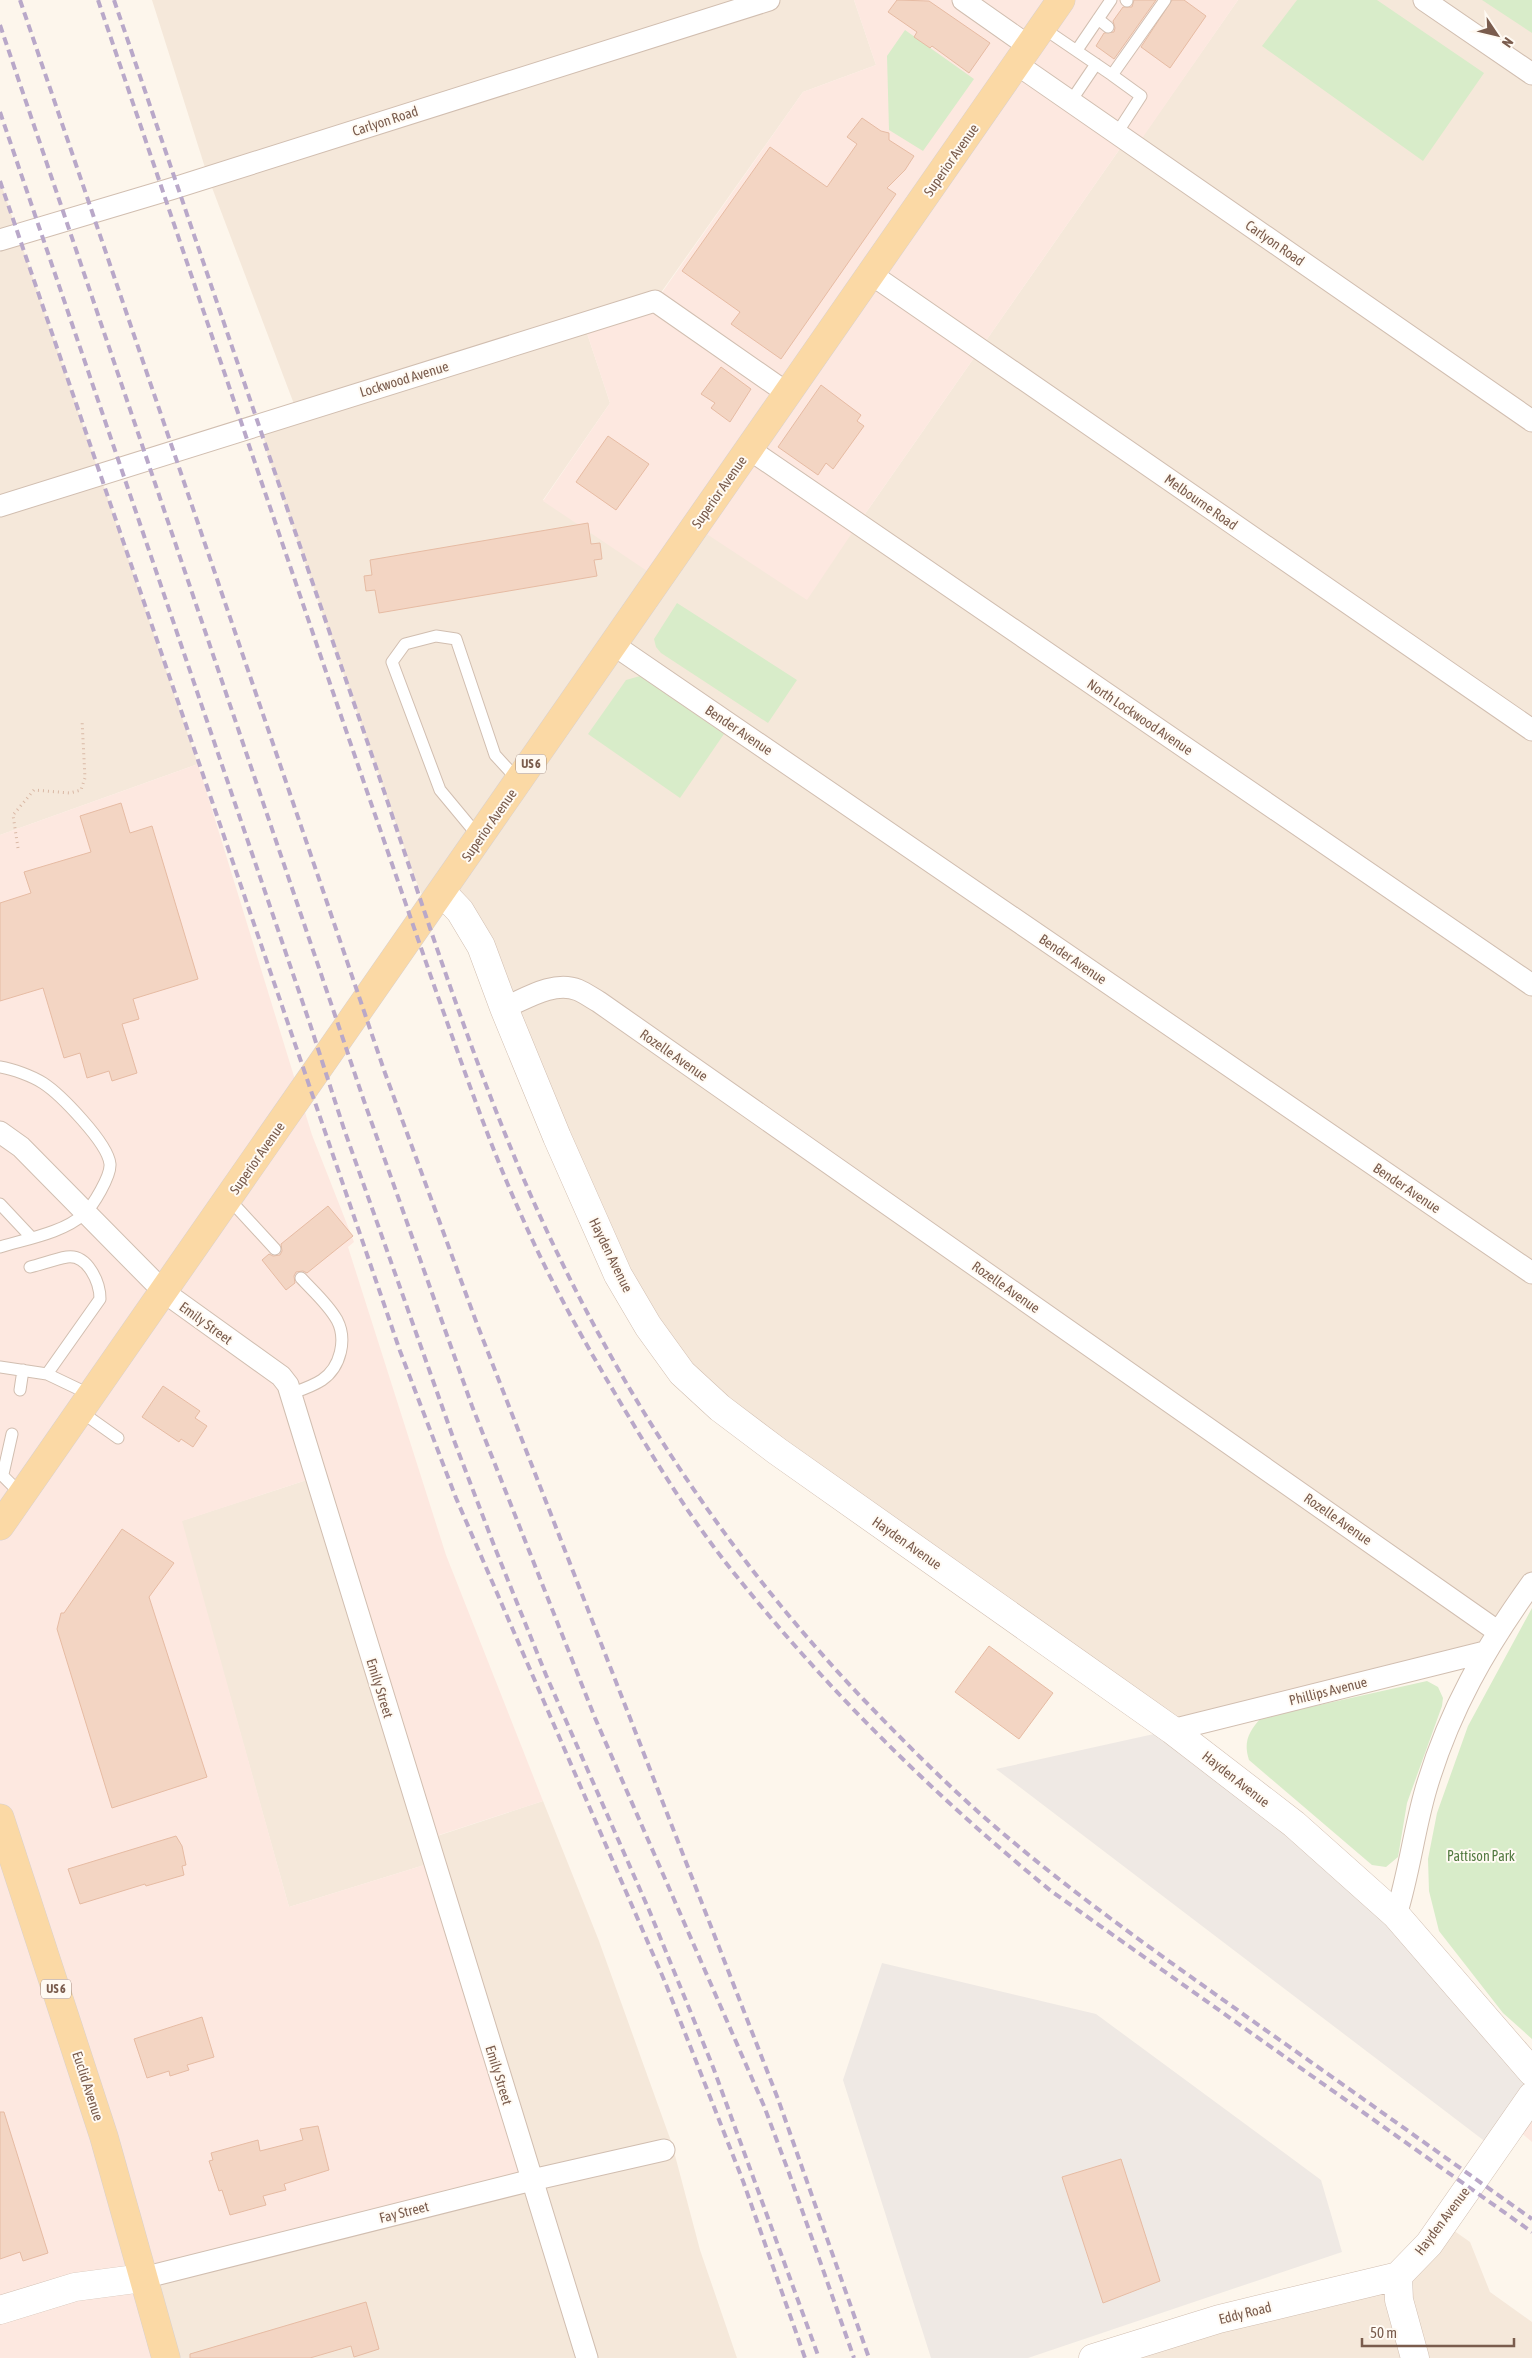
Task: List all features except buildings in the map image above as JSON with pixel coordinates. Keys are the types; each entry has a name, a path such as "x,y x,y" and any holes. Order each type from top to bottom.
{"main road":[{"name":"Superior Avenue","path":"0,1526 1061,0"},
{"name":"Euclid Avenue","path":"0,1818 104,2137 166,2358"}],"street":[{"name":"Carlyon Road","path":"0,240 170,189 769,0"},
{"name":"Carlyon Road","path":"963,0 1030,46 1070,101 1532,421"},
{"path":"1424,0 1532,74"},
{"name":"Melbourne Road","path":"871,274 1532,730"},
{"name":"Lockwood Avenue","path":"0,506 656,301 787,393"},
{"name":"North Lockwood Avenue","path":"749,449 1532,985"},
{"name":"Bender Avenue","path":"614,645 1532,1273"},
{"name":"Hayden Avenue","path":"442,892 460,911 476,937 556,1137 618,1275 648,1326 682,1373 720,1408 777,1451 1172,1730 1294,1824 1396,1915 1532,2072"},
{"name":"Rozelle Avenue","path":"504,1008 547,990 564,987 578,990 599,1002 1497,1631"},
{"name":"Emily Street","path":"0,1132 21,1147 164,1292 281,1376 288,1385 587,2358"},
{"path":"1396,1915 1403,1893 1412,1840 1432,1772 1454,1712 1497,1631 1532,1583"},
{"name":"Phillips Avenue","path":"1172,1730 1485,1652"},
{"name":"Hayden Avenue","path":"1398,2276 1428,2244 1532,2096"},
{"name":"Fay Street","path":"143,2278 532,2180 664,2150"},
{"path":"1398,2276 1399,2300 1415,2358"},
{"name":"Eddy Road","path":"1093,2358 1219,2319 1398,2276"},
{"path":"0,2310 75,2287 143,2278"}],"lane":[{"path":"1076,50 1112,0"},
{"path":"1112,75 1149,16 1165,0"},
{"path":"1098,19 1108,27"},
{"path":"1030,46 1076,50 1141,96 1118,134"},
{"path":"1070,101 1096,64"},
{"path":"480,838 440,790 392,662 406,644 436,636 456,639 495,755 519,781"},
{"path":"0,1067 42,1083 71,1108 99,1141 110,1163 107,1180 85,1214 62,1227 0,1247"},
{"path":"228,1199 275,1249"},
{"path":"0,1204 31,1238"},
{"path":"30,1268 70,1256 82,1262 94,1274 100,1288 100,1299 47,1374"},
{"path":"290,1394 323,1379 334,1368 341,1354 338,1321 329,1308 301,1278"},
{"path":"0,1367 47,1374 85,1403 118,1438"},
{"path":"20,1390 23,1370"},
{"path":"12,1434 1,1474 22,1495"}],"path":[{"path":"18,848 13,815 34,790 70,793 81,790 85,778 82,720"}],"shaded area":[{"path":"152,0 854,0 876,65 803,92 655,301 584,324 610,403 543,500 696,526 858,524 1126,140 1136,146 1238,0 1532,0 1532,1583 1485,1652 1172,1730 777,1451 648,1326 460,911 429,911 414,876 267,453 261,424 297,412 208,177"},
{"path":"854,0 1238,0 1136,147 1126,140 807,600 696,527 659,579 543,501 610,403 584,324 656,301 803,92 876,65"},
{"path":"0,181 198,764 0,835"},
{"path":"198,764 312,1135 354,1242 348,1247 446,1555 543,1801 427,1839 316,1477 182,1521 289,1907 434,1862 532,2180 144,2278 166,2358 0,2358 0,835"},
{"path":"316,1477 428,1839 543,1801 599,1941 672,2144 700,2250 737,2358 166,2358 143,2278 434,1862 289,1907 181,1521"},
{"path":"1172,1730 1294,1824 1532,2072 1495,2149 996,1769"},
{"path":"882,1963 1096,2014 1321,2180 1342,2252 1028,2358 931,2358 843,2080"},
{"path":"1532,2096 1532,2142 1512,2125"},
{"path":"1443,2223 1470,2242 1490,2292 1532,2322 1532,2358 1093,2358 1398,2276"}],"green space":[{"path":"1297,0 1377,0 1484,73 1423,161 1262,46"},
{"path":"1482,0 1532,0 1532,33"},
{"path":"905,30 974,79 923,151 889,130 887,56"},
{"path":"677,603 797,680 768,723 661,653 656,647 654,639"},
{"path":"640,676 724,734 680,798 588,734 626,680"},
{"name":"Pattison Park","path":"1532,1608 1532,2039 1503,2013 1439,1931 1429,1891 1428,1859 1437,1813 1468,1726"},
{"path":"1427,1681 1438,1687 1443,1698 1442,1706 1407,1803 1398,1857 1386,1867 1372,1865 1249,1760 1247,1754 1248,1737 1261,1718"}],"railway":[{"path":"20,0 385,1073 477,1324 778,2099 869,2358"},
{"path":"98,0 338,707 437,994 488,1134 522,1217 559,1293 600,1368 667,1479 723,1559 810,1663 886,1743 1008,1855 1051,1891 1532,2232"},
{"path":"114,0 440,958 479,1067 522,1175 554,1247 628,1386 669,1453 761,1581 811,1642 864,1700 936,1773 974,1808 1043,1866 1136,1938 1532,2219"},
{"path":"0,25 364,1101 472,1406 595,1718 764,2106 854,2358"},
{"path":"0,112 344,1129 455,1443 546,1675 649,1910 713,2067 819,2358"},
{"path":"0,181 400,1351 456,1498 665,1982 743,2181 805,2358"}]}
